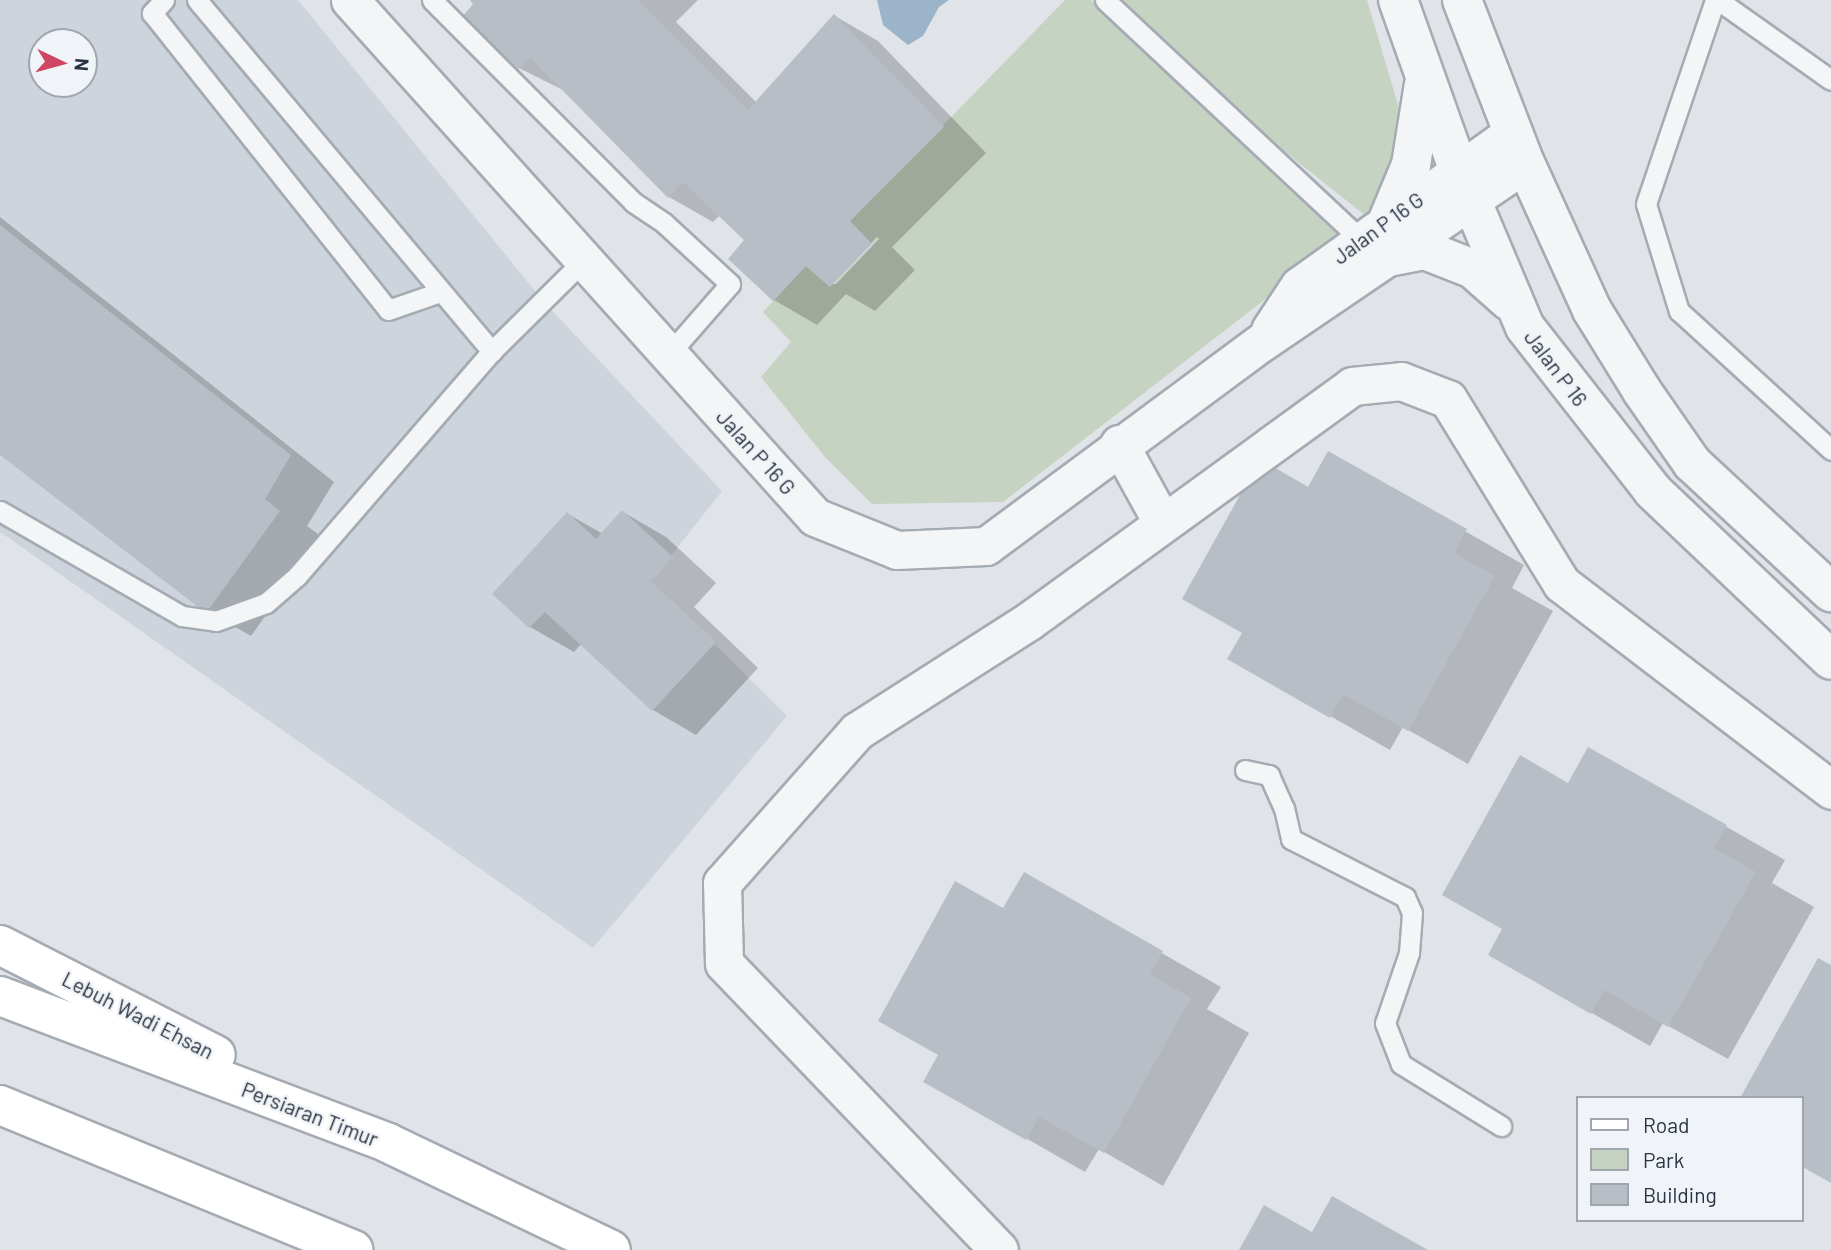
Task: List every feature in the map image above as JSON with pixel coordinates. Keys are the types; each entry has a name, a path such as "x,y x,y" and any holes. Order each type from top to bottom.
{"main road":[{"name":"Lebuh Wadi Ehsan","path":"0,945 388,1143"},
{"name":"Persiaran Timur","path":"0,996 388,1143 611,1250"},
{"path":"0,1105 352,1250"}],"street":[{"name":"Jalan P 16 G","path":"350,0 815,517 897,550 986,546 1119,444 1262,342 1379,239 1519,148"},
{"name":"Jalan P 16","path":"1398,0 1464,185 1525,327 1653,491 1831,660"},
{"path":"1462,0 1519,148 1592,310 1692,463 1831,592"},
{"path":"1425,77 1411,165 1379,239 1425,250 1474,270 1516,307"},
{"path":"999,1250 724,963 722,883 857,731 1029,621 1352,386 1401,381 1447,399 1562,584 1831,790"},
{"path":"1119,444 1162,522"}],"lane":[{"path":"164,0 152,13 388,310 440,292"},
{"path":"197,0 492,351"},
{"path":"432,0 633,202 664,223 730,284 668,355"},
{"path":"1105,0 1379,239"},
{"path":"1831,80 1716,0 1646,204 1679,310 1831,450"},
{"path":"0,511 182,617 216,621 266,603 297,576 492,351 583,261"},
{"path":"1245,770 1269,775 1284,808 1291,839 1405,897 1412,913 1409,953 1385,1023 1401,1065 1501,1126"}],"shaded area":[{"path":"0,0 298,0 544,302 722,491 651,581 787,716 593,948 0,532"}],"green space":[{"path":"1065,0 1091,0 1254,151 1352,232 1003,502 872,504 825,457 761,377 791,342 763,312 806,266 830,287 872,245 850,221"},
{"path":"1122,0 1367,0 1404,125 1383,199 1366,216 1261,133"}],"water":[{"path":"877,0 949,0 939,7 923,36 908,45 883,25"}],"building":[{"path":"470,0 638,0 748,110 834,14 944,127 850,221 872,244 830,287 806,266 773,301 728,259 744,240 683,182 668,198 531,58 518,69 463,16 473,4"},
{"path":"0,225 291,455 265,499 280,511 206,613 0,455"},
{"path":"1328,451 1467,529 1454,553 1495,576 1408,731 1343,694 1330,718 1227,659 1242,633 1182,599 1260,459 1308,487"},
{"path":"622,510 673,557 651,581 716,642 652,711 545,612 529,628 492,594 567,512 596,539"},
{"path":"1588,747 1727,825 1714,848 1756,872 1668,1027 1604,990 1591,1014 1488,955 1502,929 1442,895 1520,755 1568,783"},
{"path":"1024,872 1163,951 1150,974 1191,998 1104,1153 1039,1117 1026,1140 923,1082 938,1055 878,1021 955,881 1003,908"},
{"path":"1818,958 1831,965 1831,1183 1803,1167 1803,1096 1741,1096"},
{"path":"1332,1196 1428,1250 1239,1250 1264,1205 1312,1232"}]}
